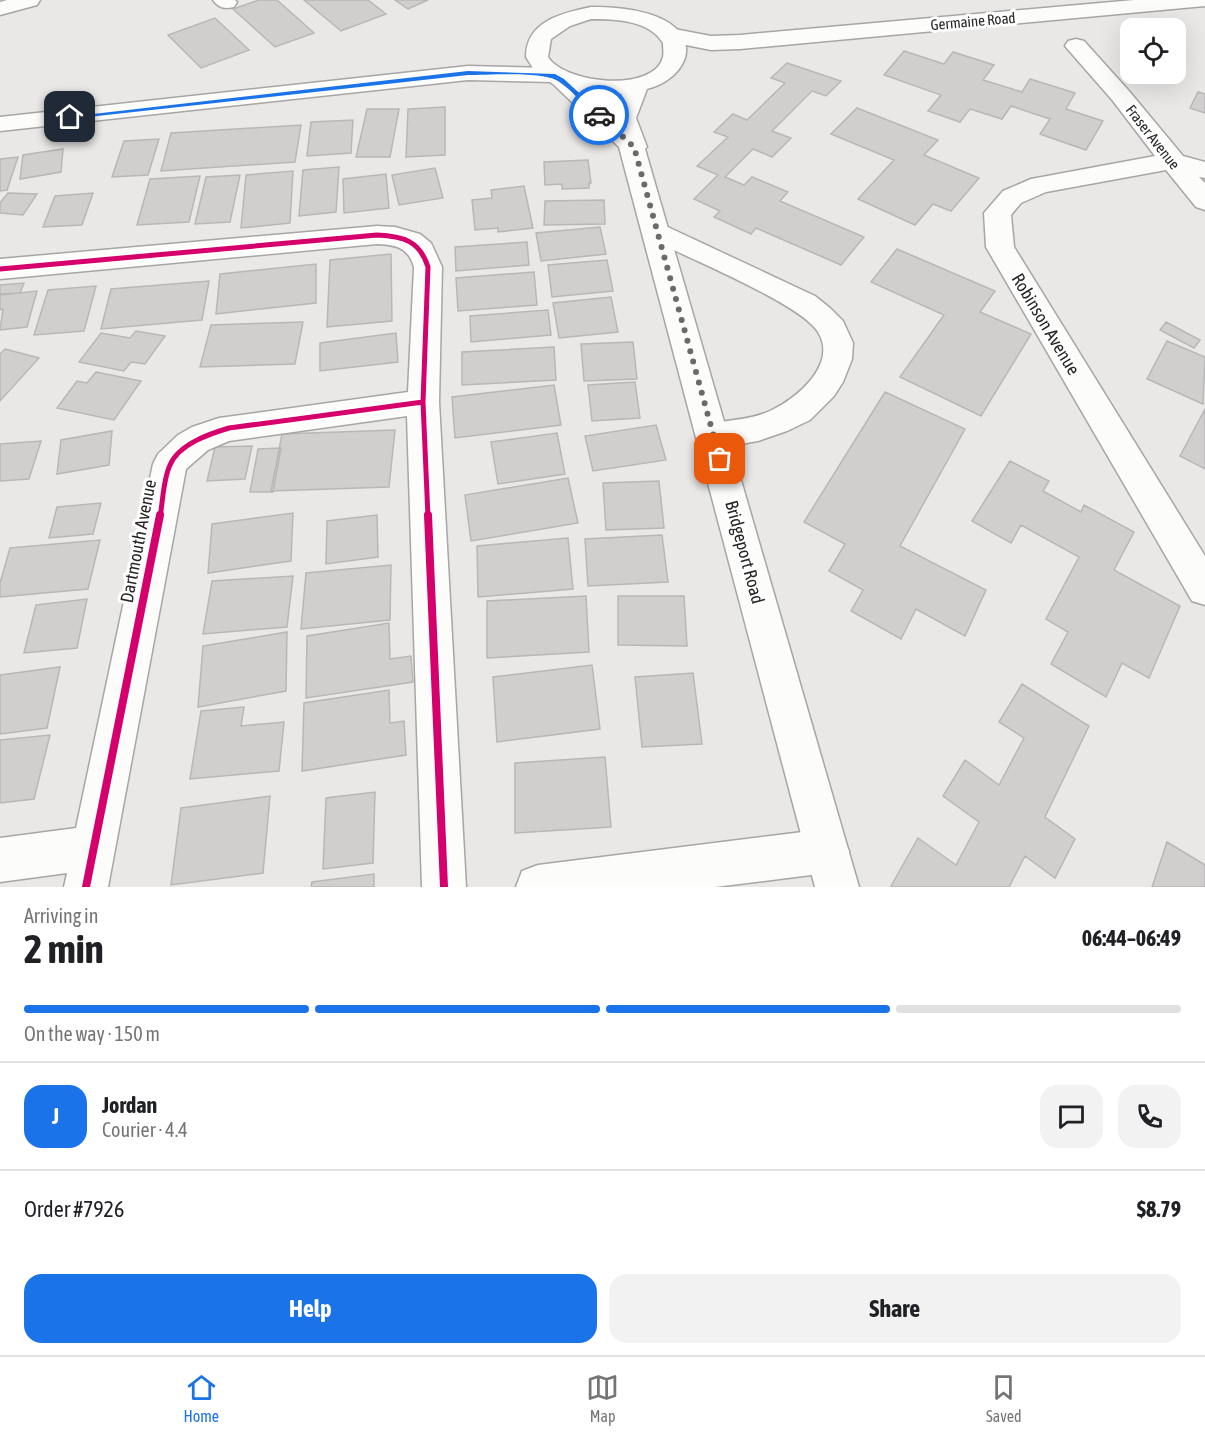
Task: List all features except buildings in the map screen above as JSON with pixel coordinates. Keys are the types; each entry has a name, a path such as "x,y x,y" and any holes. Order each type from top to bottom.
{"street":[{"path":"0,9 29,0"},
{"path":"591,14 609,0"},
{"name":"Germaine Road","path":"669,35 711,43 740,42 1205,0"},
{"path":"0,124 468,73 557,78 588,87 618,88 637,85 659,75 673,60 674,45 669,35 633,9 623,14 591,14 573,17 552,27 538,40 536,51 540,63 557,78 634,147"},
{"name":"Germaine Road","path":"673,60 740,42"},
{"name":"Fraser Avenue","path":"1076,46 1121,96 1170,161 1205,201"},
{"path":"468,73 536,51"},
{"name":"Bridgeport Road","path":"637,85 624,118 634,147 832,869"},
{"path":"1170,161 1205,170"},
{"name":"Robinson Avenue","path":"1170,161 1040,185 1012,197 997,213 1000,247 1205,589"},
{"path":"657,231 792,296 821,316 836,337 838,360 829,382 812,399 777,422 759,428 713,436"},
{"path":"0,269 377,235 399,236 415,242 424,254 428,267 423,402 444,887"},
{"name":"Dartmouth Avenue","path":"90,867 170,464 183,448 205,434 229,428 423,402"},
{"path":"0,860 90,867"},
{"path":"538,887 832,869"}],"cycle path":[{"path":"0,269 377,235 410,240 421,250 428,267 423,402 444,887"},
{"path":"86,887 170,464 196,440 229,428 423,402"}],"way so far":[{"path":"599,115 634,147 720,459"}],"route":[{"path":"70,117 468,73 552,75 562,80 599,115"}]}
